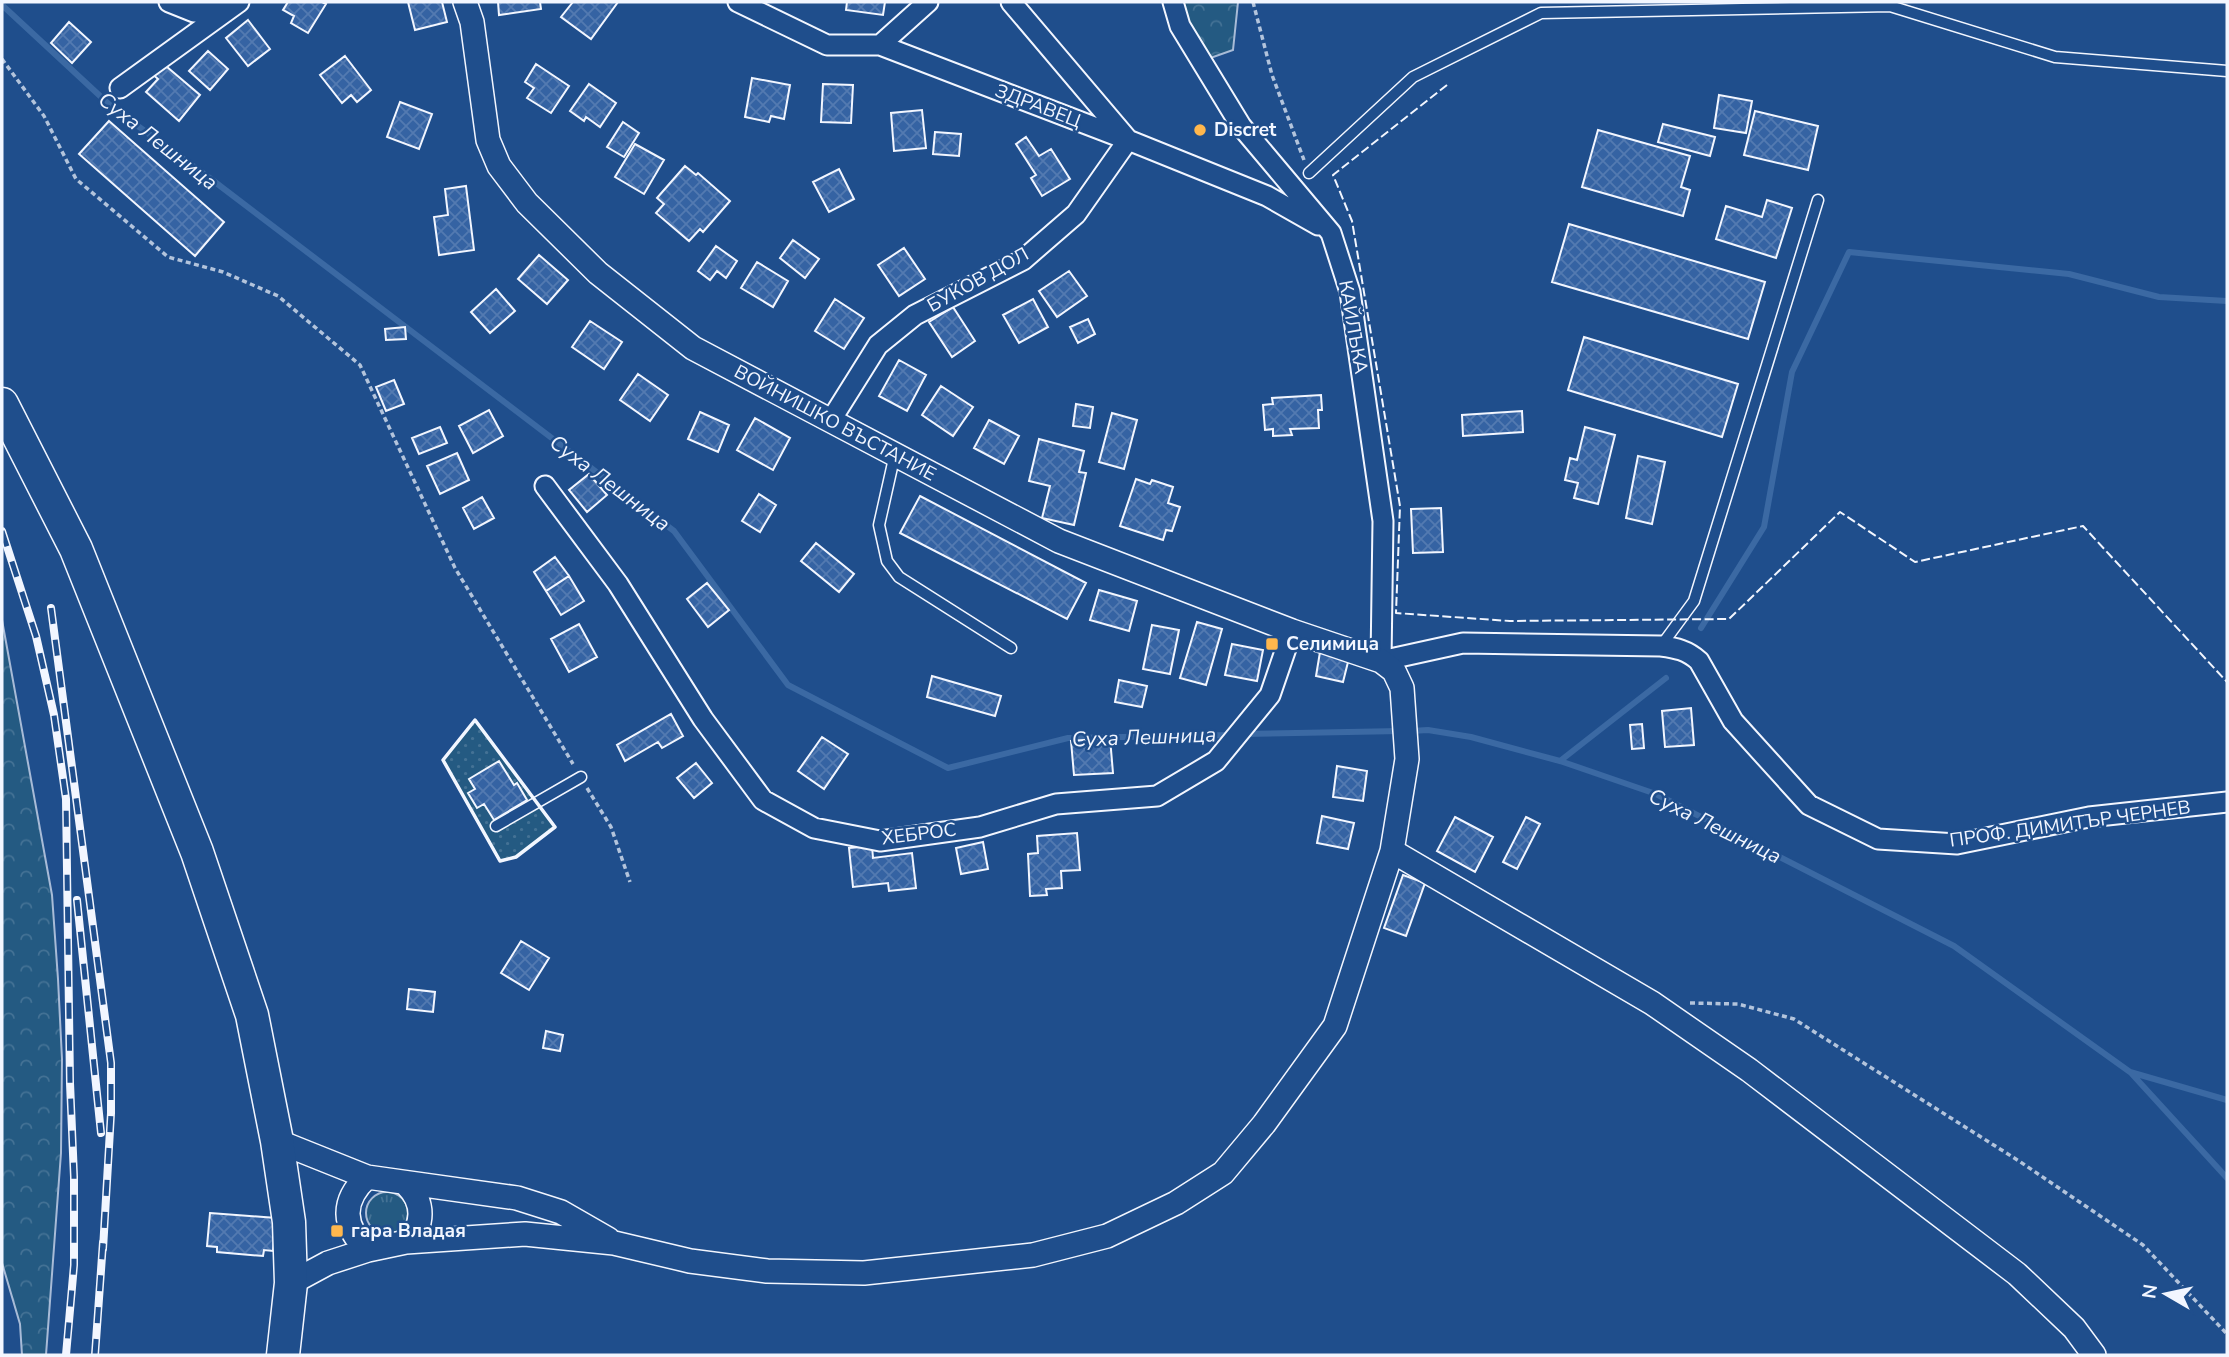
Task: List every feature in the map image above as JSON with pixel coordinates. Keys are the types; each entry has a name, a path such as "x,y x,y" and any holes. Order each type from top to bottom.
{"highway":[{"path":"2,404 76,549 197,852 252,1015 277,1141 289,1222 291,1283 283,1355"}],"street":[{"path":"169,2 194,12 232,7"},
{"name":"ВОЙНИШКО ВЪСТАНИЕ","path":"465,2 472,22 488,140 499,166 527,203 598,274 693,348 1059,541 1292,631 1381,661"},
{"name":"ЗДРАВЕЦ","path":"738,2 827,45 880,45 1128,140 1267,196 1331,233"},
{"path":"880,45 928,2"},
{"path":"1011,2 1128,140"},
{"name":"КАЙЛЪКА","path":"1173,2 1181,26 1241,126 1331,233 1350,292 1383,521 1381,661"},
{"path":"120,88 232,7"},
{"name":"БУКОВ ДОЛ","path":"831,421 878,345 915,315 1023,260 1076,214 1128,140"},
{"name":"ХЕБРОС","path":"545,486 618,584 703,719 763,800 814,828 880,841 980,827 1056,804 1157,796 1216,761 1270,695 1292,631"},
{"path":"1381,661 1463,643 1661,646"},
{"name":"ПРОФ. ДИМИТЪР ЧЕРНЕВ","path":"1661,646 1690,653 1699,661 1734,721 1809,805 1878,839 1957,844 2089,817 2227,802"},
{"path":"291,1283 328,1263 405,1242 525,1234 614,1243 690,1261 767,1271 864,1273 1033,1255 1107,1236 1176,1203 1223,1173 1264,1124 1335,1026 1392,851 1408,744 1402,688 1394,671 1381,661"},
{"path":"1392,851 1652,1003 1749,1070 2017,1274 2074,1328 2094,1355"},
{"path":"277,1141 367,1177 407,1185 517,1198 561,1212 614,1243"},
{"path":"367,1177 356,1187 347,1214 350,1229 357,1241 368,1250"},
{"path":"405,1242 418,1227 421,1214 419,1202 407,1185"}],"lane":[{"path":"1309,173 1413,77 1541,13 1889,6 2054,57 2227,71"},
{"path":"1661,646 1694,601 1818,200"},
{"path":"895,454 879,525 887,561 899,577 1011,648"},
{"path":"496,826 581,777"}],"path":[{"path":"1253,2 1272,75 1309,173"},
{"path":"2,59 44,116 76,179 168,257 223,272 278,296 360,365 455,568 611,827 630,882"},
{"path":"1652,1003 1738,1004 1794,1018 1997,1146 2143,1245 2227,1334"}],"green space":[{"path":"1177,2 1238,2 1233,50 1202,61"},
{"path":"2,620 52,895 58,979 62,1059 61,1153 46,1355 22,1355 20,1324 2,1263"},
{"path":"475,720 555,827 516,857 500,861 443,760"},
{"path":"387,1192 402,1198 408,1213 402,1228 387,1234 372,1228 366,1213 372,1198"}],"building":[{"path":"288,2 326,4 308,33 291,23 294,16 283,10"},
{"path":"408,2 442,2 447,22 415,30"},
{"path":"498,2 540,2 541,9 499,15"},
{"path":"573,2 618,2 591,39 561,17"},
{"path":"847,2 885,2 883,15 846,10"},
{"path":"248,20 270,49 248,66 226,38"},
{"path":"69,22 91,42 72,63 51,43"},
{"path":"208,51 228,69 210,90 189,71"},
{"path":"345,56 371,90 357,102 351,95 342,103 320,75"},
{"path":"160,61 200,95 179,121 146,92 158,79 150,72"},
{"path":"536,64 569,86 551,113 527,98 534,88 525,82"},
{"path":"752,78 790,85 784,119 771,116 769,122 745,117"},
{"path":"589,84 616,103 600,127 586,117 584,121 570,111"},
{"path":"823,84 853,85 851,123 821,122"},
{"path":"1719,95 1752,101 1746,133 1714,128"},
{"path":"400,102 432,114 419,149 387,137"},
{"path":"922,110 926,148 894,151 891,113"},
{"path":"1755,111 1818,126 1808,170 1744,155"},
{"path":"109,121 224,222 195,256 79,154"},
{"path":"623,122 639,133 624,157 607,147"},
{"path":"1663,124 1715,137 1710,156 1658,142"},
{"path":"1598,130 1690,156 1681,187 1690,190 1683,216 1582,187"},
{"path":"935,132 961,134 959,156 933,154"},
{"path":"1026,137 1039,156 1051,149 1070,179 1042,196 1031,178 1036,175 1016,144"},
{"path":"635,144 664,160 644,194 615,177"},
{"path":"685,166 696,175 698,173 730,201 703,232 700,229 689,241 656,213 664,204 657,198"},
{"path":"839,169 854,199 829,212 813,182"},
{"path":"466,186 474,250 439,255 434,217 448,215 445,189"},
{"path":"1767,200 1792,208 1776,258 1716,239 1726,206 1762,217"},
{"path":"1569,224 1765,282 1748,339 1552,282"},
{"path":"793,240 819,259 805,278 780,258"},
{"path":"716,246 737,261 726,278 717,271 710,280 698,271"},
{"path":"904,248 925,279 899,296 878,265"},
{"path":"539,255 568,280 547,304 518,279"},
{"path":"757,262 788,281 773,307 741,288"},
{"path":"1069,271 1087,296 1057,317 1039,291"},
{"path":"496,289 515,311 490,333 471,312"},
{"path":"835,299 864,318 844,349 815,331"},
{"path":"1033,299 1048,327 1019,343 1003,315"},
{"path":"953,307 975,341 952,357 929,322"},
{"path":"1088,319 1095,334 1078,343 1070,327"},
{"path":"590,321 622,342 604,369 572,347"},
{"path":"405,327 406,339 386,340 385,329"},
{"path":"1584,337 1738,384 1722,437 1568,390"},
{"path":"899,360 926,375 907,411 879,396"},
{"path":"638,374 668,395 650,421 620,400"},
{"path":"394,380 404,404 386,411 376,387"},
{"path":"941,386 973,407 953,436 922,415"},
{"path":"1321,395 1319,428 1290,429 1292,435 1273,436 1273,429 1265,430 1263,405 1273,404 1272,398"},
{"path":"1076,404 1093,407 1090,428 1073,426"},
{"path":"489,410 503,436 473,453 459,426"},
{"path":"1522,411 1523,432 1463,436 1462,415"},
{"path":"700,412 729,425 718,452 688,439"},
{"path":"1112,413 1137,420 1124,469 1099,462"},
{"path":"755,418 790,438 773,470 737,450"},
{"path":"989,420 1019,436 1004,464 974,448"},
{"path":"440,427 447,443 419,454 412,438"},
{"path":"1585,427 1615,435 1598,504 1574,498 1578,483 1565,480 1570,458 1577,460"},
{"path":"1039,439 1084,451 1079,472 1086,473 1074,525 1042,518 1050,486 1029,481"},
{"path":"457,453 469,480 440,494 427,466"},
{"path":"1638,456 1665,462 1652,524 1626,518"},
{"path":"589,474 607,495 587,512 569,490"},
{"path":"1136,479 1150,484 1152,480 1173,487 1168,503 1180,507 1172,531 1166,530 1163,540 1120,526"},
{"path":"759,494 776,505 760,532 742,521"},
{"path":"920,496 1086,583 1067,619 900,533"},
{"path":"482,497 494,518 474,529 463,508"},
{"path":"1441,508 1443,552 1413,553 1411,509"},
{"path":"816,543 854,574 839,592 801,561"},
{"path":"555,557 569,576 546,591 534,572"},
{"path":"569,576 584,601 561,615 546,591"},
{"path":"707,583 729,610 708,627 687,599"},
{"path":"1099,590 1137,601 1129,631 1090,620"},
{"path":"1197,622 1222,629 1206,685 1180,678"},
{"path":"579,624 597,657 569,672 551,639"},
{"path":"1152,625 1179,630 1170,674 1143,669"},
{"path":"1232,644 1263,650 1257,681 1225,675"},
{"path":"1320,652 1349,658 1343,682 1316,676"},
{"path":"932,676 1001,696 995,716 927,697"},
{"path":"1119,680 1147,686 1142,707 1115,702"},
{"path":"1691,708 1694,745 1665,747 1662,711"},
{"path":"671,714 683,736 662,748 658,742 625,761 617,745"},
{"path":"1642,724 1644,748 1632,749 1630,725"},
{"path":"822,737 848,754 824,789 798,771"},
{"path":"1110,738 1113,773 1074,775 1071,741"},
{"path":"499,761 527,800 494,820 484,804 477,808 468,793 475,789 469,779"},
{"path":"696,763 712,783 694,798 677,778"},
{"path":"1337,766 1367,771 1363,801 1333,797"},
{"path":"1322,816 1354,823 1348,849 1317,843"},
{"path":"1455,817 1493,837 1475,872 1437,851"},
{"path":"1526,817 1540,824 1517,869 1503,862"},
{"path":"1077,833 1080,870 1061,871 1062,888 1046,889 1047,895 1030,896 1028,854 1038,853 1037,836"},
{"path":"983,842 988,869 961,874 956,848"},
{"path":"872,846 873,858 912,853 916,888 889,891 888,883 853,887 849,848"},
{"path":"1403,875 1425,883 1406,936 1384,928"},
{"path":"521,941 549,958 529,990 501,973"},
{"path":"409,989 435,992 433,1012 407,1009"},
{"path":"546,1031 563,1035 560,1051 543,1048"},
{"path":"210,1213 276,1218 273,1251 264,1250 263,1256 217,1252 217,1247 207,1246"}],"waterway":[{"name":"Суха Лешница","path":"2,5 113,108 211,179 674,531 788,685 948,768 1068,738 1232,735"},
{"path":"1701,628 1764,527 1792,372 1849,252 2069,274 2159,297 2227,301"},
{"path":"1560,761 1666,678"},
{"name":"Суха Лешница","path":"1411,731 1428,730 1471,737 1560,761 1656,794 1954,946 2130,1072 2227,1100"},
{"name":"Суха Лешница","path":"1243,734 1400,731"},
{"path":"2132,1074 2227,1178"}],"railway":[{"path":"2,531 36,636 54,715 66,799 74,1177 74,1265 66,1355"},
{"path":"51,608 111,1063 111,1113 103,1249"},
{"path":"77,900 101,1133"},
{"path":"95,1355 103,1242"}],"fence":[{"path":"1447,85 1333,175 1352,221 1400,506 1396,613 1510,621 1729,619 1840,512 1915,562 2083,526 2227,682"}],"wall":[{"path":"475,720 555,827 516,857 500,861 443,760 475,720"}],"place":[{"name":"Discret","path":"1200,130"},
{"name":"Селимица","path":"1272,644"},
{"name":"гара Владая","path":"337,1231"}]}
